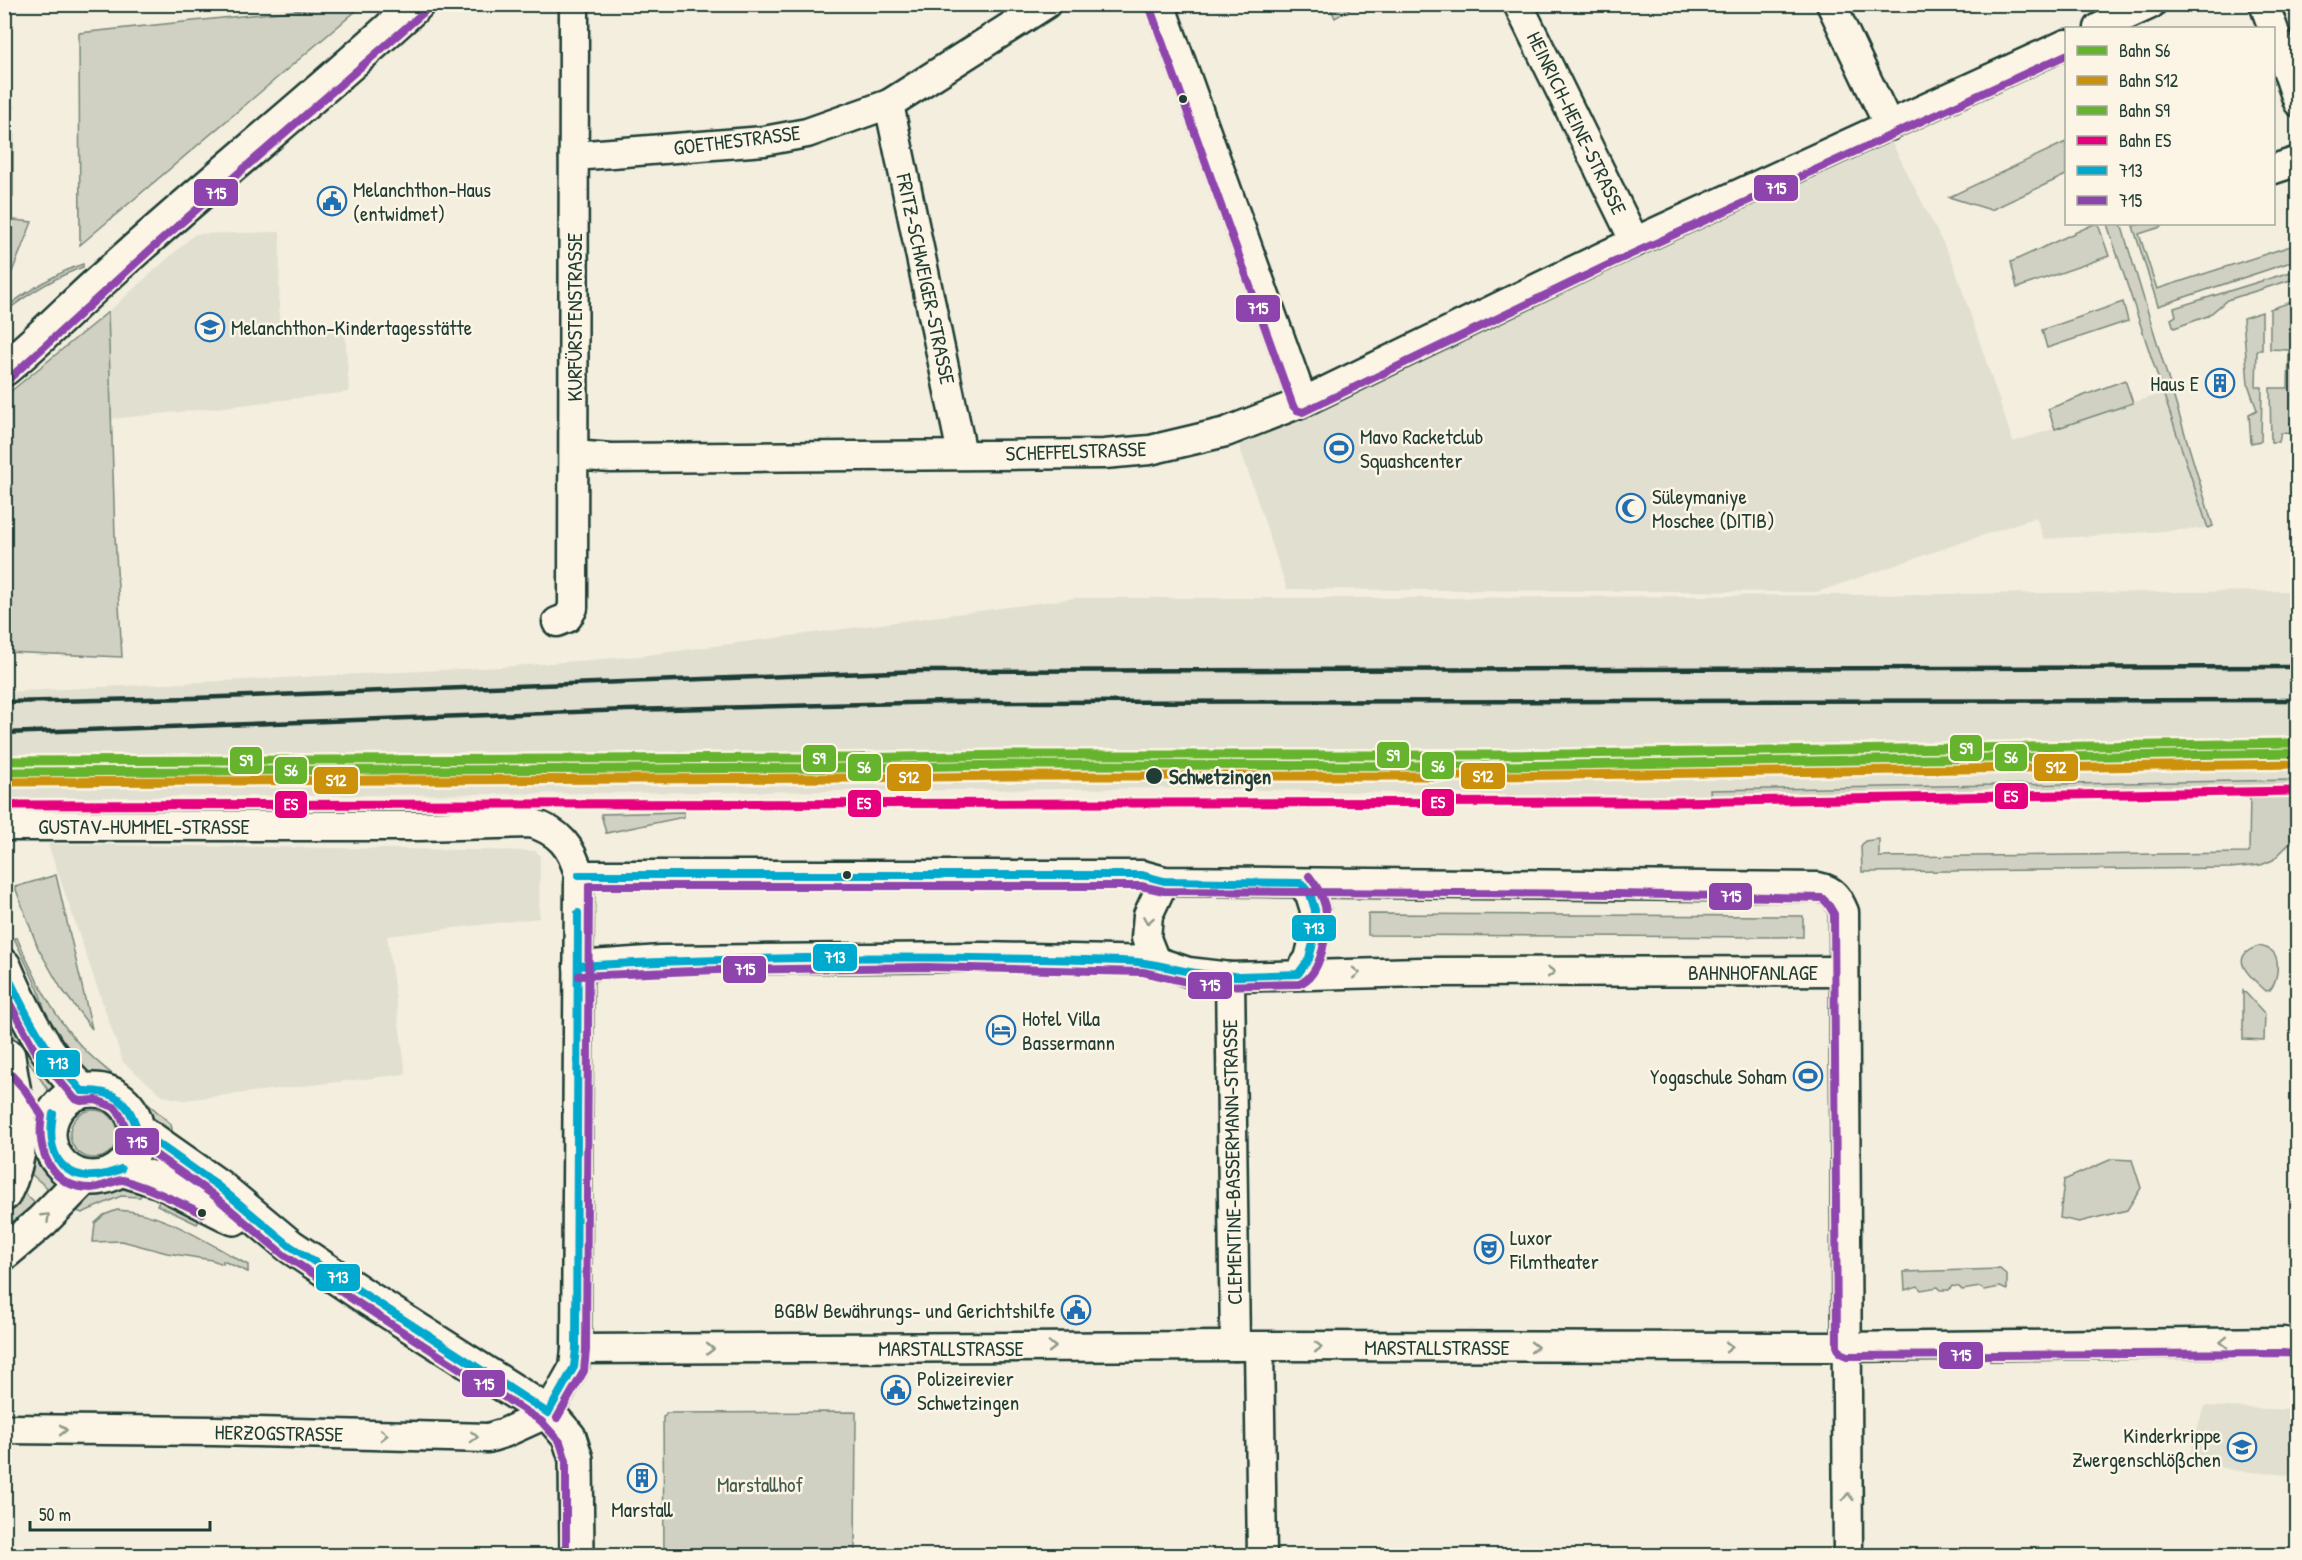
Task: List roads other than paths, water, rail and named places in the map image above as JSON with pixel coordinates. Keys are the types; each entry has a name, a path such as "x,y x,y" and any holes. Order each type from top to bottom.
{"street":[{"path":"4,369 29,349 105,277 417,4"},
{"name":"KURFÜRSTENSTRASSE","path":"557,622 567,618 573,608 574,4"},
{"name":"GOETHESTRASSE","path":"574,156 764,141 807,133 889,104 1046,4"},
{"path":"1160,4 1303,402"},
{"name":"HEINRICH-HEINE-STRASSE","path":"1518,4 1635,242"},
{"path":"1831,4 1889,126"},
{"path":"2264,4 2272,27"},
{"path":"2101,27 2149,5"},
{"path":"2275,36 2298,102"},
{"name":"SCHEFFELSTRASSE","path":"574,455 611,458 1104,454 1150,450 1226,432 1303,402 1635,242 2065,45"},
{"name":"FRITZ-SCHWEIGER-STRASSE","path":"889,104 962,454"},
{"path":"2275,169 2298,160"},
{"path":"4,344 105,277"},
{"name":"GUSTAV-HUMMEL-STRASSE","path":"4,826 419,826 531,823 547,828 568,846 579,875"},
{"path":"548,1413 574,1367 576,1349 579,875"},
{"name":"BAHNHOFANLAGE","path":"578,966 661,960 982,957 1155,961 1188,972 1230,977 1298,974 1844,971 1844,912 1833,892 1818,886 1164,881 1142,875 579,875"},
{"path":"1155,961 1146,938 1148,915 1164,881"},
{"path":"1298,974 1309,959 1313,943 1315,910 1310,894 1301,883"},
{"path":"4,966 44,1047 82,1091"},
{"path":"1844,971 1848,1556"},
{"name":"CLEMENTINE-BASSERMANN-STRASSE","path":"1230,977 1247,1346 1262,1556"},
{"path":"6,1053 33,1084 53,1114"},
{"path":"4,1194 14,1175 19,1152 20,1128 6,1053"},
{"path":"97,1089 121,1099 129,1109 137,1129 136,1144 130,1158 121,1169 110,1175 84,1178 71,1173 53,1154 49,1141 49,1127 53,1114 65,1099 82,1091 97,1089"},
{"path":"137,1129 218,1186 290,1246 548,1413 569,1437 576,1459 577,1556"},
{"path":"121,1169 160,1181 290,1246"},
{"path":"4,1253 42,1221 84,1178"},
{"name":"MARSTALLSTRASSE","path":"576,1349 1847,1346 2283,1342 2298,1344"},
{"name":"HERZOGSTRASSE","path":"4,1430 214,1431 488,1438 548,1413"}],"railway":[{"path":"4,702 194,698 921,671 2298,667"},
{"path":"4,733 627,710 947,702 2298,700"}],"rail line":[{"name":"S9","path":"4,761 849,758 1010,755 1498,755 2298,743"},
{"name":"S6","path":"4,772 849,768 1010,765 1498,766 2298,753"},
{"name":"S12","path":"4,782 1010,776 1498,776 2298,764"},
{"name":"ES","path":"4,805 1673,802 2298,791"}],"place":[{"name":"Melanchthon-Haus (entwidmet)","path":"332,201"},
{"name":"Melanchthon-Kindertagesstätte","path":"210,327"},
{"name":"Haus E","path":"2220,383"},
{"name":"Mavo Racketclub Squashcenter","path":"1339,448"},
{"name":"Süleymaniye Moschee (DITIB)","path":"1631,508"},
{"name":"Schwetzingen","path":"1154,776"},
{"name":"Hotel Villa Bassermann","path":"1001,1030"},
{"name":"Yogaschule Soham","path":"1808,1076"},
{"name":"Luxor Filmtheater","path":"1489,1249"},
{"name":"BGBW Bewährungs- und Gerichtshilfe","path":"1076,1310"},
{"name":"Polizeirevier Schwetzingen","path":"896,1390"},
{"name":"Kinderkrippe Zwergenschlößchen","path":"2242,1447"},
{"name":"Marstall","path":"642,1478"}],"park label":[{"name":"Marstallhof","path":"760,1484"}]}
